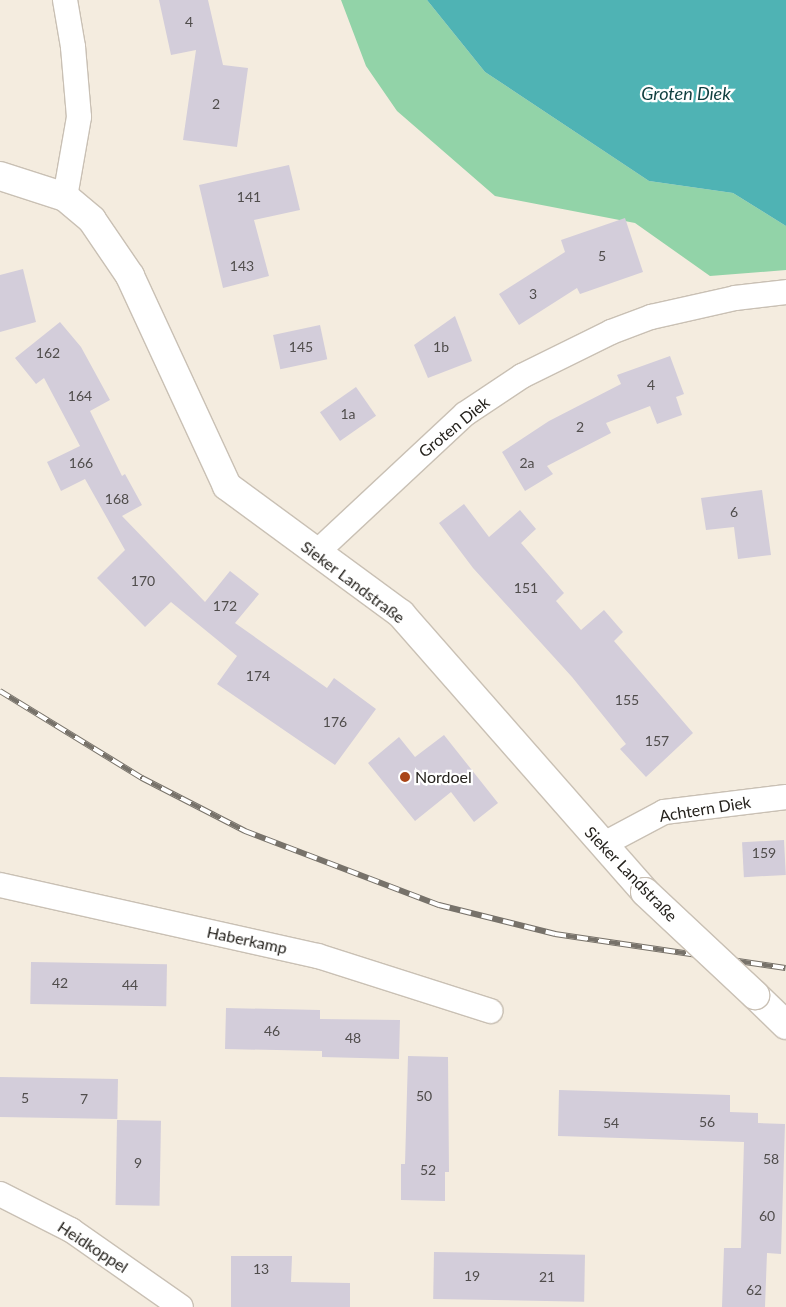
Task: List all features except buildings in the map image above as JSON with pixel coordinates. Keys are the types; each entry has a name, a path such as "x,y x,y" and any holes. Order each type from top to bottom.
{"street":[{"path":"64,0 73,47 79,117 64,197"},
{"name":"Sieker Landstraße","path":"0,176 64,197 92,220 130,276 227,486 289,535 317,552 401,614 646,892 786,1025"},
{"name":"Groten Diek","path":"317,552 465,414 522,376 611,332 651,317 735,298 786,292"},
{"name":"Achtern Diek","path":"602,844 664,812 786,797"},
{"name":"Haberkamp","path":"0,885 318,956 490,1011"},
{"name":"Heidkoppel","path":"0,1194 71,1230 181,1307"}],"green space":[{"path":"341,0 427,0 485,72 649,181 733,193 786,226 786,270 710,276 635,223 495,196 397,111 366,66"}],"water":[{"name":"Groten Diek","path":"427,0 786,0 786,226 733,193 649,181 485,72"}],"railway":[{"path":"0,691 142,778 245,831 439,905 555,934 786,968"}],"place":[{"name":"Nordoel","path":"405,777"}]}
